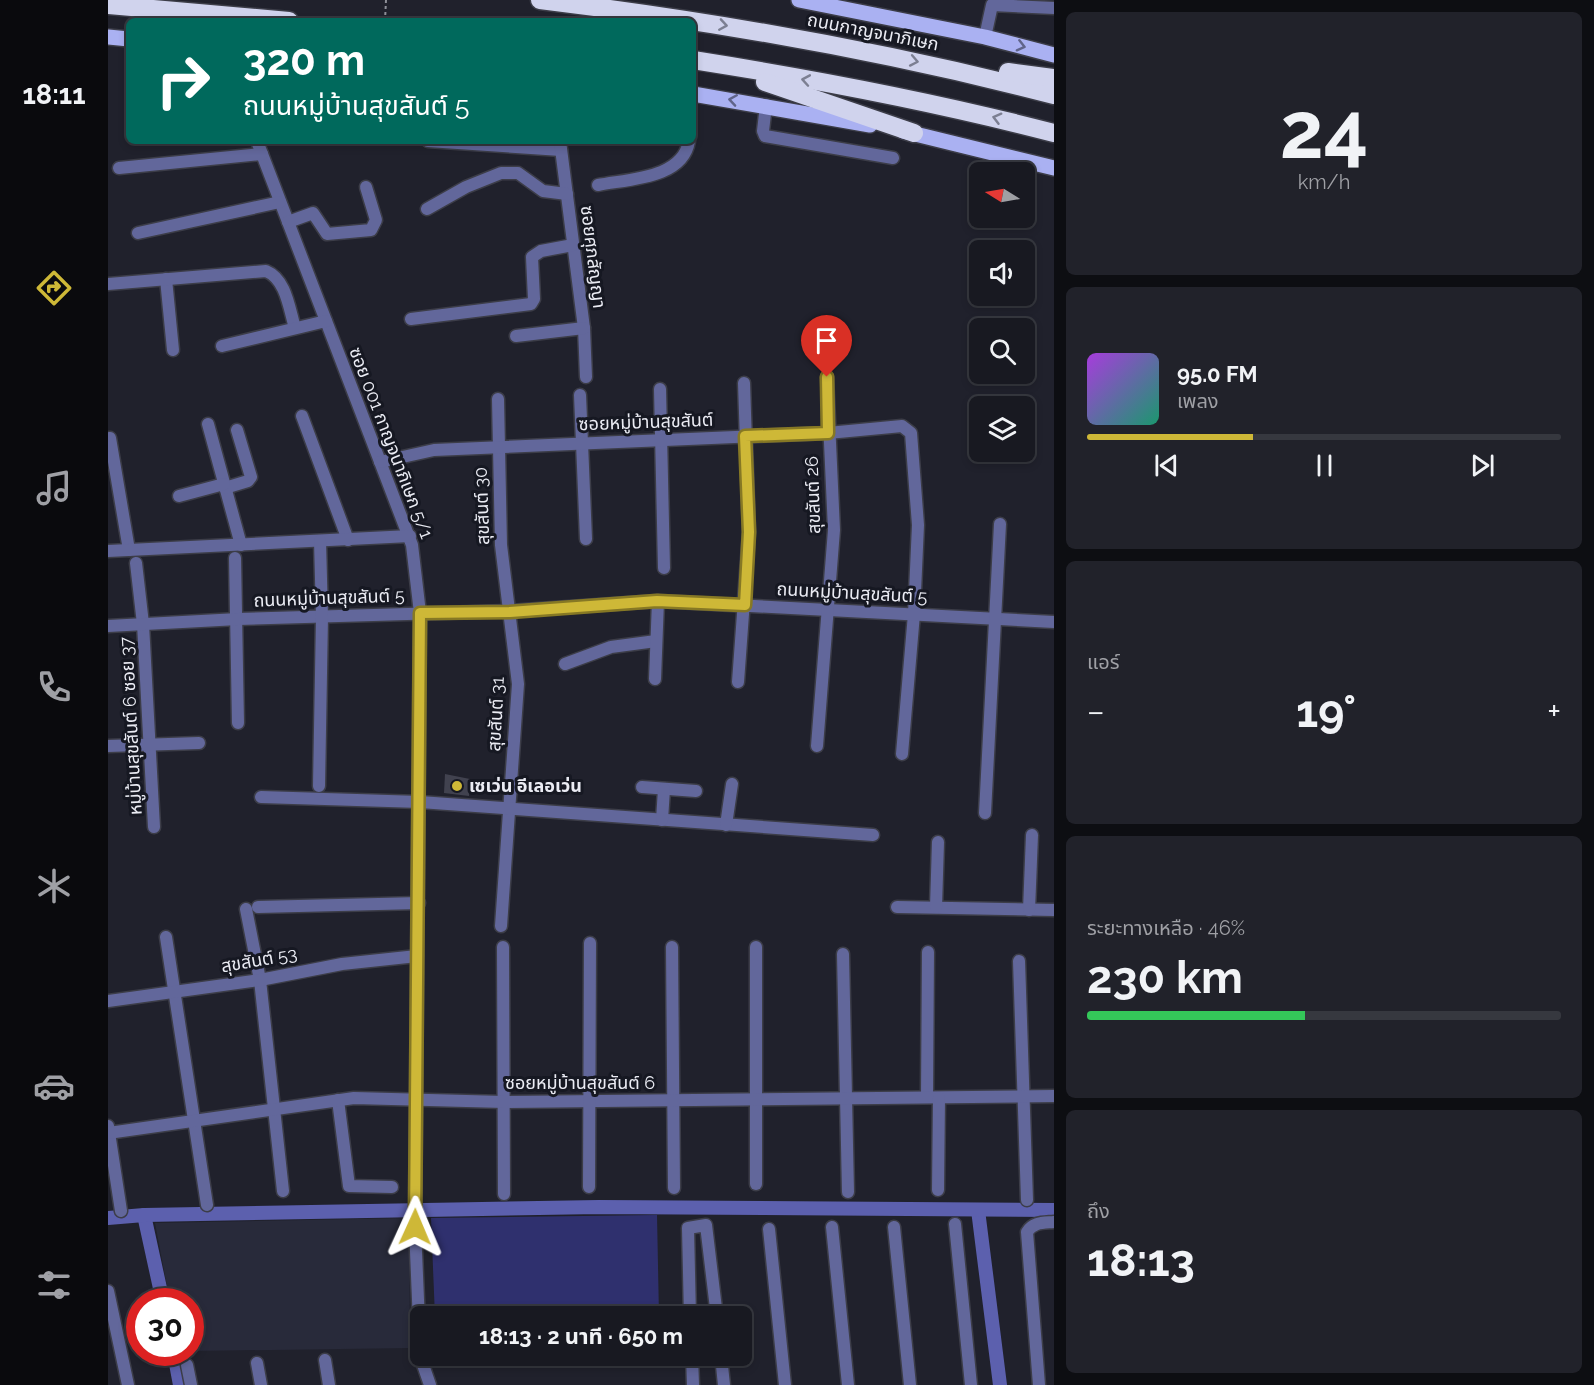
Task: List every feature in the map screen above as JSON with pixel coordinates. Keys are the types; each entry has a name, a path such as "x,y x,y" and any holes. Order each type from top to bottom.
{"highway":[{"name":"ถนนกาญจนาภิเษก","path":"540,0 678,18"},
{"path":"108,5 255,18"},
{"name":"ถนนกาญจนาภิเษก","path":"696,21 767,32 949,68 1054,94"},
{"path":"700,61 865,90 987,115 1054,133"},
{"path":"700,61 914,133"},
{"path":"949,68 1054,78"}],"main road":[{"path":"807,1 986,37 1054,55"},
{"path":"108,38 126,39"},
{"path":"696,97 766,105 914,133 1054,168"}],"street":[{"path":"986,37 989,3 1054,8"},
{"path":"766,105 763,131 765,136 893,158"},
{"name":"ซอย 001 กาญจนาภิเษก 5/1","path":"258,144 410,536 420,613 415,1201 418,1306"},
{"path":"508,144 561,146"},
{"path":"598,185 667,171 680,162 688,144"},
{"name":"ซอยศุภสัญญา","path":"561,146 584,328 586,377"},
{"path":"119,168 262,154"},
{"path":"427,209 466,187 501,173 518,173 543,191 567,194"},
{"path":"288,222 313,213 327,234 371,230 376,220 366,187"},
{"path":"138,233 280,202"},
{"path":"411,319 531,304 534,299 532,257 541,251 573,245"},
{"path":"108,284 266,271 275,274 281,283 295,328"},
{"path":"166,279 174,350"},
{"path":"222,346 326,321"},
{"path":"516,336 584,328"},
{"name":"สุขสันต์ 26","path":"817,747 834,530 827,377"},
{"path":"738,682 749,532 744,383"},
{"path":"660,389 664,567"},
{"path":"580,395 586,539"},
{"name":"สุขสันต์ 30","path":"498,399 501,545 510,612"},
{"path":"302,416 348,540"},
{"path":"208,424 241,545"},
{"name":"ซอยหมู่บ้านสุขสันต์","path":"380,462 434,450 828,433 902,426 912,433 918,525 914,614"},
{"path":"179,496 248,481 251,477 237,430"},
{"path":"110,438 129,550"},
{"path":"985,813 1000,524"},
{"path":"108,551 410,536"},
{"path":"319,786 322,618 320,542"},
{"path":"235,558 238,723"},
{"name":"หมู่บ้านสุขสันต์ 6 ซอย 37","path":"136,563 143,624 154,827"},
{"path":"655,680 657,601"},
{"name":"ถนนหมู่บ้านสุขสันต์ 5","path":"108,626 237,619 510,612 657,601 1054,622"},
{"name":"สุขสันต์ 31","path":"501,926 518,684 510,612"},
{"path":"902,754 914,614"},
{"path":"565,664 611,646 656,641"},
{"path":"108,746 199,743"},
{"path":"726,825 732,784"},
{"path":"642,787 696,791"},
{"path":"662,820 664,789"},
{"path":"261,797 420,802 873,835"},
{"path":"1029,910 1032,835"},
{"path":"936,908 938,842"},
{"path":"283,1191 252,908 418,903"},
{"path":"897,907 1054,910"},
{"path":"166,937 196,1121 207,1205"},
{"path":"588,1187 590,943"},
{"path":"756,946 758,1100 756,1184"},
{"path":"503,947 504,1194"},
{"path":"672,947 674,1188"},
{"path":"928,952 938,1190"},
{"path":"843,954 848,1192"},
{"name":"สุขสันต์ 53","path":"108,1001 260,980 342,964 417,956"},
{"path":"1019,961 1021,1096 1027,1200"},
{"name":"ซอยหมู่บ้านสุขสันต์ 6","path":"108,1131 196,1121 338,1100 379,1097 504,1102 1054,1096"},
{"path":"338,1100 350,1186 392,1187"},
{"path":"108,1131 121,1210"},
{"path":"1039,1385 1027,1232 1039,1223 1054,1222"},
{"path":"955,1224 970,1385"},
{"path":"690,1306 688,1228 706,1225 716,1306"},
{"path":"832,1227 848,1385"},
{"path":"894,1227 910,1385"},
{"path":"769,1229 785,1385"},
{"path":"108,1291 128,1385"},
{"path":"325,1360 329,1385"},
{"path":"257,1363 261,1385"},
{"path":"187,1366 191,1385"},
{"path":"423,1366 430,1385"},
{"path":"692,1366 693,1385"},
{"path":"722,1366 724,1385"}],"path":[{"path":"385,18 386,0"}],"shaded area":[{"path":"657,1215 659,1306 435,1306 431,1218"},
{"path":"409,1218 410,1348 204,1351 204,1288 167,1288 155,1223"}],"building":[{"name":"เซเว่น อีเลอเว่น","path":"445,774 470,779 469,796 444,793"}],"waterway":[{"path":"108,1218 144,1215 599,1207 1054,1210"},
{"path":"978,1210 1000,1385"},
{"path":"144,1215 160,1288"},
{"path":"176,1366 180,1385"}],"place":[{"name":"เซเว่น อีเลอเว่น","path":"457,786"}],"route":[{"path":"415,1227 420,613 510,612 657,601 745,605 749,532 745,436 828,433 827,377"}]}
